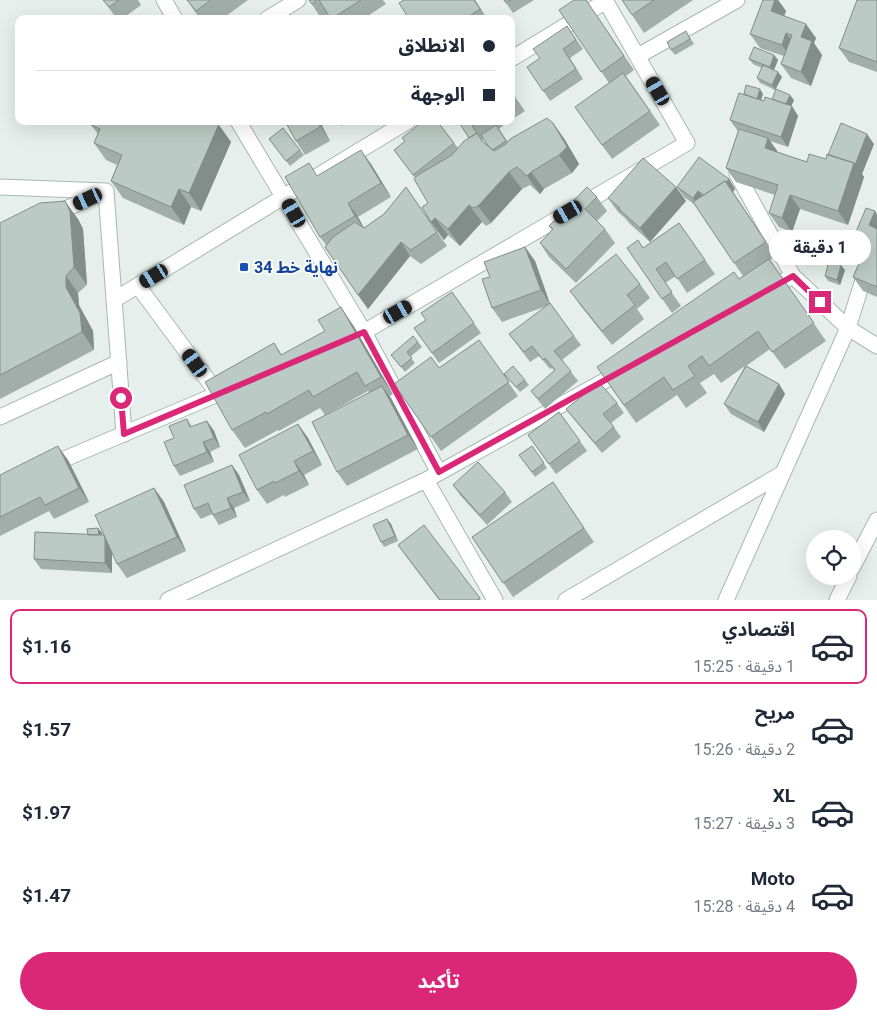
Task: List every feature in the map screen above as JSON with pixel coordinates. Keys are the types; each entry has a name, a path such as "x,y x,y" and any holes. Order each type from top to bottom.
{"street":[{"path":"164,0 173,15"},
{"path":"274,15 298,0"},
{"path":"638,56 736,0"},
{"path":"327,348 364,332 687,143 606,1 515,56"},
{"path":"240,125 364,332 495,600"},
{"path":"114,300 401,125"},
{"path":"737,174 793,276 848,328 877,346"},
{"path":"0,187 106,190"},
{"path":"35,223 106,190"},
{"path":"106,190 124,434"},
{"path":"726,600 848,328 877,235"},
{"path":"750,300 793,276"},
{"path":"138,286 218,394"},
{"path":"0,417 119,362"},
{"path":"168,600 189,596 433,476 638,362"},
{"path":"35,472 245,383"},
{"path":"566,600 783,473"},
{"path":"861,551 877,520"},
{"path":"837,600 844,585"}],"building":[{"path":"103,0 119,0 109,7"},
{"path":"187,0 211,0 196,11"},
{"path":"309,0 317,0 312,4"},
{"path":"319,0 361,0 337,15 328,15"},
{"path":"404,0 474,0 480,9 471,15 406,15 399,3"},
{"path":"574,0 586,0 624,56 601,72 559,10"},
{"path":"622,0 654,0 632,15"},
{"path":"763,0 775,0 771,11 806,24 801,37 812,41 801,72 781,64 792,35 786,33 782,45 750,34"},
{"path":"857,0 877,0 877,62 839,48"},
{"path":"567,26 576,40 563,49 576,69 543,91 527,67 540,58 533,49"},
{"path":"686,31 690,39 671,50 667,42"},
{"path":"754,47 774,55 770,67 749,59"},
{"path":"763,65 778,72 772,85 757,78"},
{"path":"623,73 650,111 602,145 575,107"},
{"path":"746,85 760,89 757,99 744,94"},
{"path":"776,89 790,95 786,104 772,99"},
{"path":"739,93 764,101 765,97 792,106 781,137 730,120"},
{"path":"547,118 553,123 567,147 559,155 527,176 517,167 509,172 478,206 473,208 469,205 448,229 435,218 431,222 422,207 428,203 414,179 418,175 452,155 464,141 477,133 482,141 494,151 506,144 510,139"},
{"path":"841,123 867,134 855,165 854,163 828,155"},
{"path":"91,125 219,125 189,193 179,189 171,207 111,181 122,155 94,143 100,129"},
{"path":"287,125 319,125 320,127 296,141"},
{"path":"418,125 440,125 454,143 413,175 394,150 405,141 402,138"},
{"path":"461,125 473,125 472,126 477,133 469,138"},
{"path":"496,125 506,141 492,150 481,135"},
{"path":"283,128 300,150 286,161 269,139"},
{"path":"739,129 768,138 765,148 807,162 809,154 826,159 827,154 854,163 838,211 790,195 782,218 769,213 778,185 726,168"},
{"path":"361,150 381,183 348,203 355,216 320,237 285,177 309,163 317,176"},
{"path":"699,157 729,179 704,195 698,191 693,198 677,187"},
{"path":"643,158 676,187 640,228 608,198"},
{"path":"725,181 766,242 734,263 693,202"},
{"path":"406,187 437,232 411,250 401,242 358,295 325,247 333,237 355,222 364,228 384,214"},
{"path":"587,187 597,197 585,209 605,229 566,269 540,243 553,229 549,226"},
{"path":"65,201 70,211 74,267 66,276 66,287 80,313 82,332 0,375 0,223 40,203"},
{"path":"866,208 875,211 869,225 877,229 877,287 853,277 864,252 850,246"},
{"path":"679,223 705,260 677,279 666,262 656,269 672,292 662,299 627,248 638,240 643,248"},
{"path":"525,247 541,290 492,308 482,279 490,277 484,262"},
{"path":"616,254 640,284 627,295 635,305 602,331 570,291"},
{"path":"769,259 814,323 772,352 758,331 709,366 702,356 688,366 695,376 673,390 664,377 624,405 597,367 734,272 739,279"},
{"path":"829,261 841,265 837,280 825,276"},
{"path":"452,292 474,323 432,353 414,328 426,320 421,313"},
{"path":"550,303 574,336 554,351 571,371 538,399 531,391 555,370 545,358 543,360 532,346 524,352 509,334"},
{"path":"341,307 381,377 365,386 357,372 313,397 309,390 267,414 266,412 232,430 205,382 274,343 281,355 325,331 318,320"},
{"path":"413,336 418,342 407,352 412,358 401,367 391,355"},
{"path":"479,340 509,382 431,437 394,384 431,357 439,368"},
{"path":"513,366 525,380 516,387 504,374"},
{"path":"746,366 779,384 758,422 724,404"},
{"path":"599,382 617,403 603,414 614,427 595,443 566,409"},
{"path":"382,386 408,435 337,472 312,422"},
{"path":"559,412 580,441 549,464 528,435"},
{"path":"187,419 190,427 207,421 214,438 203,442 207,452 174,466 164,442 174,438 169,426"},
{"path":"298,424 313,451 294,461 299,471 257,490 239,455"},
{"path":"58,446 79,488 45,505 40,497 0,517 0,475"},
{"path":"532,446 544,463 532,472 519,455"},
{"path":"478,462 505,492 480,515 453,485"},
{"path":"232,465 243,492 227,498 231,508 213,515 208,503 194,509 184,485"},
{"path":"553,482 584,528 503,583 472,537"},
{"path":"154,488 177,537 117,564 95,515"},
{"path":"387,519 395,536 381,542 373,525"},
{"path":"424,525 480,598 477,600 440,600 398,545"},
{"path":"98,528 99,535 88,535 87,529"},
{"path":"35,532 104,535 105,563 34,559"}],"place":[{"name":"نهاية خط 34","path":"244,267"}],"route":[{"path":"121,398 124,434 364,332 439,472 793,276 820,302"}]}
